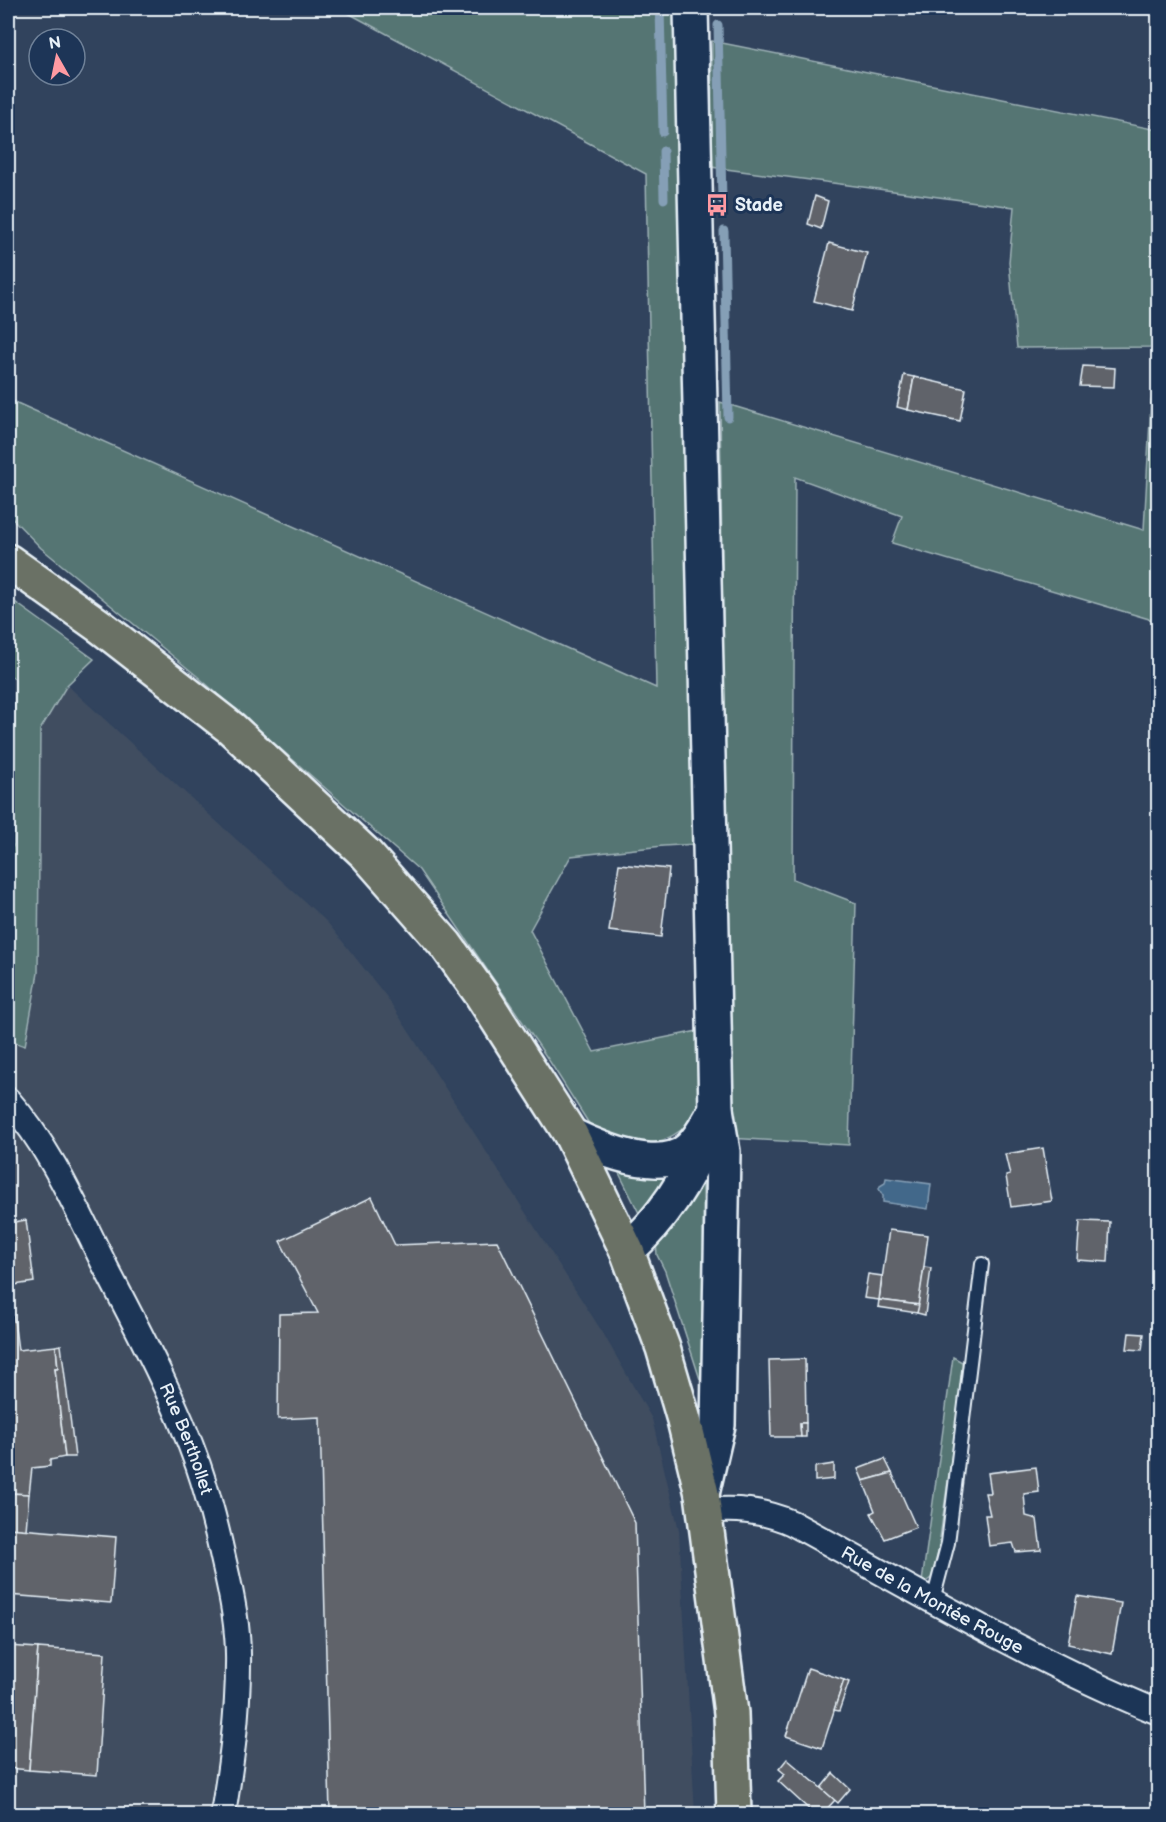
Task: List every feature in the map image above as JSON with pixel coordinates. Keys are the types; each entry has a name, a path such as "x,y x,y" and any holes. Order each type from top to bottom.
{"main road":[{"path":"8,561 100,627 231,728 366,854 446,945 481,994 571,1135 627,1251 663,1348 684,1420 703,1502 731,1713 734,1815"}],"street":[{"path":"691,8 716,1109 723,1152 718,1425 703,1502"},
{"name":"Rue Berthollet","path":"8,1100 43,1148 60,1177 174,1404 198,1466 218,1534 234,1604 238,1663 233,1746 223,1815"},
{"path":"571,1135 601,1150 622,1155 656,1160 671,1158 690,1149 716,1109"},
{"path":"627,1251 644,1236 681,1187 696,1160 716,1109"},
{"name":"Rue de la Montée Rouge","path":"703,1502 746,1509 792,1522 1024,1650 1105,1690 1158,1712"}],"lane":[{"path":"933,1600 948,1543 982,1264"},
{"path":"8,1813 14,1815"}],"shaded area":[{"path":"67,685 327,922 386,996 603,1333 652,1419 679,1530 695,1814 8,1814 8,1040 25,1045 38,973 40,730"}],"green space":[{"path":"339,8 675,8 697,844 571,856 530,930 594,1052 698,1031 700,1087 698,1115 681,1130 659,1142 638,1143 593,1130 550,1062 419,870 197,676 41,548 8,514 8,399 656,688 646,174"},
{"path":"712,41 1158,130 1158,347 1017,348 1009,262 1014,207 711,167"},
{"path":"1158,373 1158,618 1156,621 892,543 902,516 795,477 793,879 856,903 849,1145 729,1138 720,402 1144,530 1151,402"},
{"path":"8,597 94,659 67,685 40,730 38,973 25,1046 8,1040 8,858 14,844 15,679 8,674"},
{"path":"678,1165 641,1217 616,1167"},
{"path":"695,1183 703,1184 705,1380 700,1379 665,1271 657,1255 656,1242"},
{"path":"953,1357 962,1362 963,1374 937,1559 931,1578 924,1583 922,1582"}],"water":[{"path":"886,1178 931,1184 928,1209 883,1202 879,1189 885,1183"}],"building":[{"path":"815,196 828,201 821,229 808,224"},
{"path":"829,243 867,253 852,311 814,301"},
{"path":"1083,366 1115,368 1114,387 1080,386"},
{"path":"904,375 914,377 908,410 897,407"},
{"path":"914,377 966,389 960,421 908,410"},
{"path":"619,864 669,869 661,937 609,931"},
{"path":"1043,1148 1052,1201 1011,1207 1006,1176 1010,1175 1005,1154"},
{"path":"372,1197 395,1245 497,1241 635,1523 644,1814 330,1814 320,1417 278,1419 279,1314 318,1313 280,1241"},
{"path":"26,1220 34,1282 8,1286 8,1223"},
{"path":"1080,1221 1110,1222 1108,1262 1077,1260"},
{"path":"889,1230 928,1235 919,1305 879,1300"},
{"path":"924,1267 931,1268 925,1315 917,1313"},
{"path":"868,1274 882,1276 879,1300 864,1298"},
{"path":"879,1300 919,1305 917,1313 878,1307"},
{"path":"12,1305 18,1350 56,1346 58,1368 55,1368 65,1457 50,1460 50,1466 32,1468 29,1494 8,1493 8,1306"},
{"path":"1129,1333 1144,1334 1142,1350 1127,1349"},
{"path":"61,1345 75,1457 65,1457 55,1368 58,1368 56,1346"},
{"path":"805,1359 806,1423 800,1423 801,1437 771,1437 769,1360"},
{"path":"800,1423 806,1423 806,1437 801,1437"},
{"path":"885,1459 892,1473 863,1481 858,1469"},
{"path":"834,1464 834,1479 815,1481 815,1467"},
{"path":"1036,1467 1039,1492 1024,1494 1026,1516 1037,1519 1041,1550 1016,1552 1013,1543 989,1546 985,1515 990,1515 985,1493 991,1493 988,1473"},
{"path":"892,1473 916,1527 885,1539 871,1513 875,1511 863,1481"},
{"path":"8,1493 29,1494 26,1530 8,1528"},
{"path":"8,1528 116,1537 111,1603 8,1595"},
{"path":"1077,1596 1121,1603 1112,1654 1068,1644"},
{"path":"8,1646 38,1648 29,1770 8,1768"},
{"path":"38,1648 105,1653 97,1775 29,1770"},
{"path":"808,1668 844,1680 822,1748 786,1736"},
{"path":"844,1680 849,1682 839,1711 834,1710"},
{"path":"787,1759 835,1800 824,1812 812,1812 778,1781 785,1774 779,1769"},
{"path":"833,1773 850,1789 838,1803 821,1788"},
{"path":"813,1810 824,1812 836,1814 812,1814"}],"waterway":[{"path":"660,8 663,132"},
{"path":"718,25 722,200"},
{"path":"663,151 664,199"},
{"path":"724,231 728,417"}],"place":[{"name":"Stade","path":"717,205"}]}
